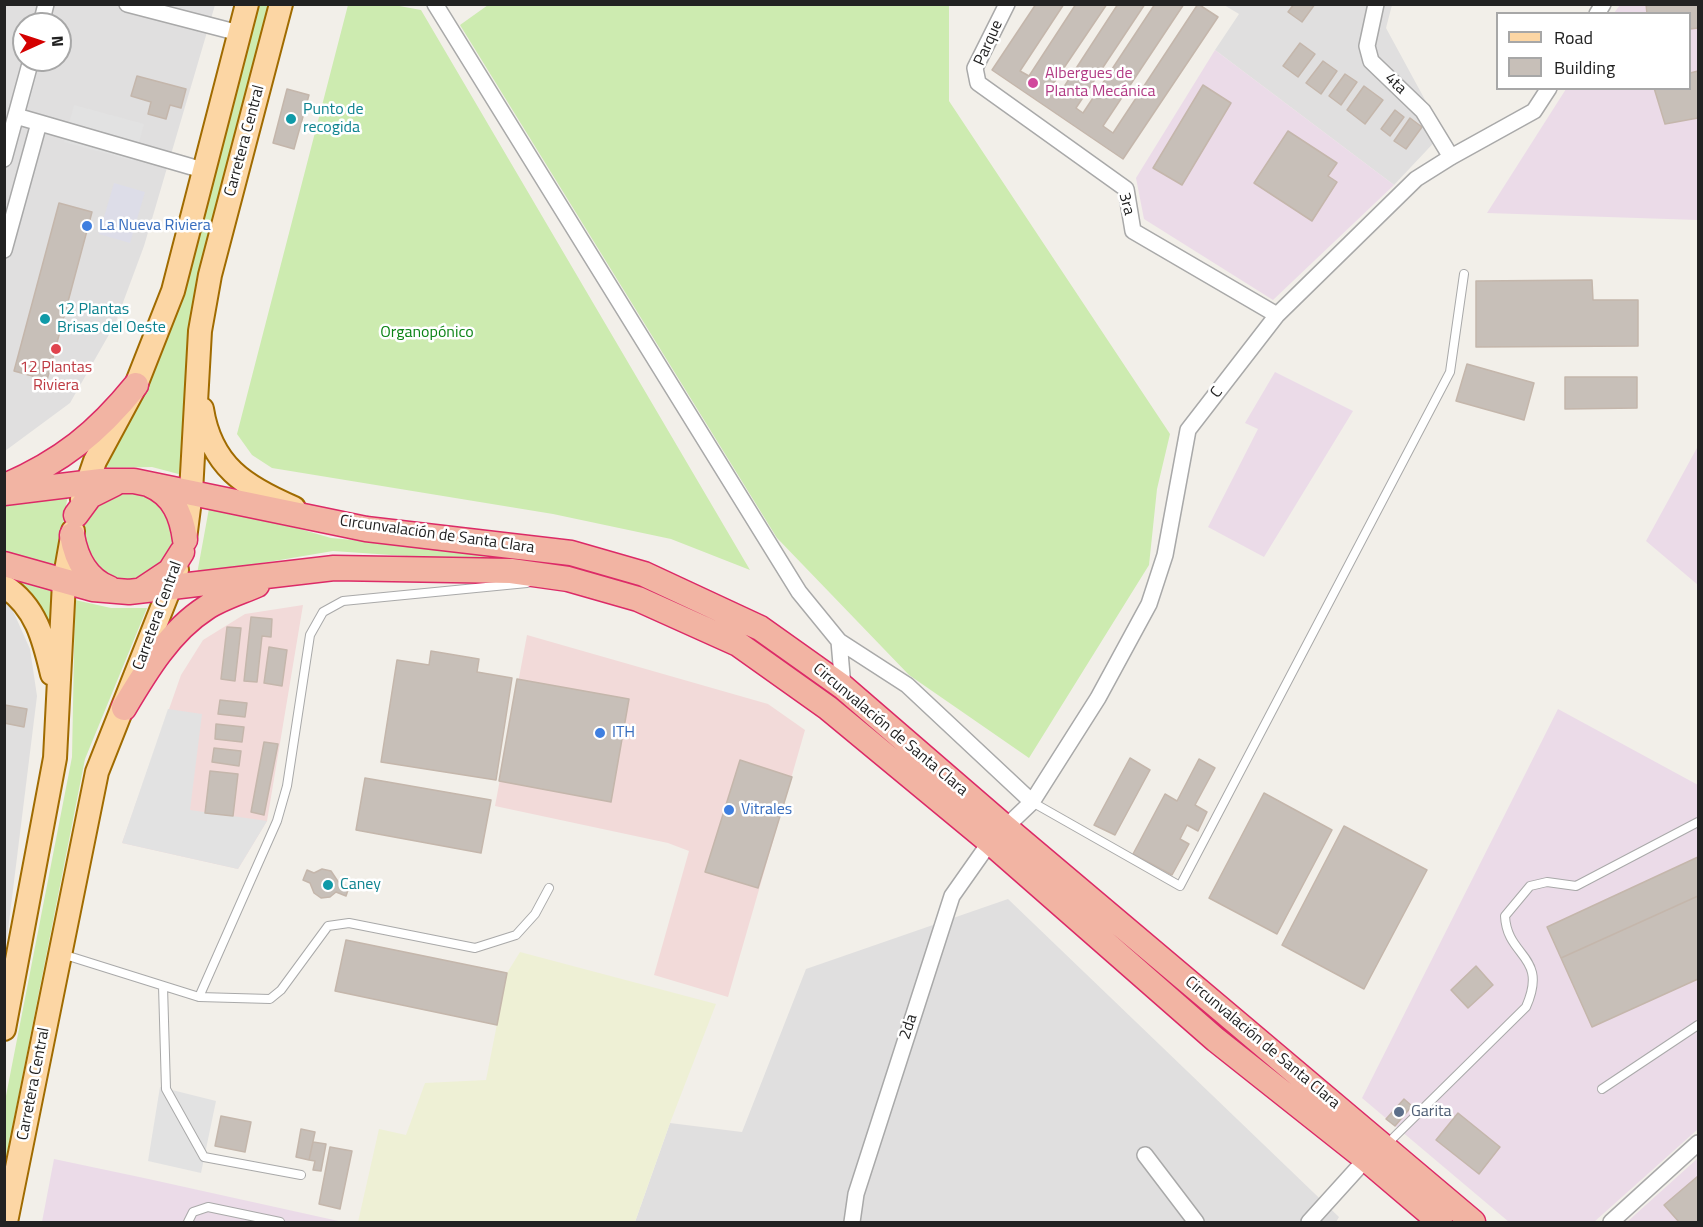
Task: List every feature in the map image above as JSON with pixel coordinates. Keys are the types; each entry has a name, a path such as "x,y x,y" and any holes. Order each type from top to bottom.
{"highway":[{"path":"4,486 55,461 83,442 109,419 136,385"},
{"path":"122,481 138,482 154,486 174,503 180,514 183,546 161,579 140,590 123,592 105,587 85,570 78,560 74,525 90,496 100,489 122,481"},
{"name":"Circunvalación de Santa Clara","path":"4,493 87,483 138,482 366,529 569,566 644,574 760,628 843,687 997,835"},
{"name":"Circunvalación de Santa Clara","path":"4,564 64,582 123,592 334,568 511,571 569,566 738,644 828,708 997,835 1376,1153 1473,1222"},
{"path":"124,708 141,678 185,624 207,607 286,573"},
{"name":"Circunvalación de Santa Clara","path":"1376,1153 1440,1222"}],"main road":[{"name":"Carretera Central","path":"4,1029 11,954 55,758 64,582 74,525 95,461 136,385 173,291 206,171 247,4"},
{"name":"Carretera Central","path":"6,1222 97,772 171,587 183,546 191,492 200,332 210,275 280,4"},
{"path":"200,332 202,411 212,442 221,459 235,476 253,490 315,517"},
{"path":"4,586 26,604 36,619 45,642 59,701"}],"street":[{"path":"127,4 239,33"},
{"path":"435,4 799,592 839,641 907,685 1032,802"},
{"name":"Parque","path":"978,83 975,68 1007,4"},
{"name":"4ta","path":"1374,5 1367,46 1371,61 1423,111 1451,156"},
{"path":"4,159 28,72"},
{"name":"3ra","path":"978,83 1126,189 1133,231 1277,315"},
{"name":"C","path":"997,835 1032,802 1098,698 1149,604 1165,555 1188,430 1277,315 1416,179 1451,156 1534,111 1548,90"},
{"path":"16,116 206,171"},
{"path":"4,250 39,123"},
{"path":"839,641 843,687"},
{"name":"2da","path":"852,1222 856,1194 952,896 997,835"},
{"path":"1611,1222 1698,1143"},
{"path":"1309,1222 1376,1153"},
{"path":"1145,1155 1196,1222"}],"lane":[{"path":"1032,802 1180,886 1450,372 1464,274"},
{"path":"199,997 277,821 287,786 310,635 323,612 343,602 569,566"},
{"path":"1376,1153 1526,1007 1534,991 1534,971 1506,933 1504,916 1530,886 1547,882 1576,886 1698,822"},
{"path":"60,954 199,997 270,999 281,990 328,926 349,923 475,948 516,935 535,914 549,888"},
{"path":"163,986 166,1089 204,1157 301,1175"},
{"path":"1602,1089 1698,1025"},
{"path":"188,1222 193,1212 208,1207 280,1222"}],"shaded area":[{"path":"5,5 215,5 144,246 115,324 70,403 5,451"},
{"path":"1224,5 1392,5 1386,28 1443,133 1394,185 1215,50 1239,14"},
{"path":"1620,5 1698,5 1698,220 1487,213 1565,90 1691,90 1691,12 1615,12"},
{"path":"1215,50 1394,185 1273,300 1144,219 1136,178"},
{"path":"74,105 144,124 134,161 64,142"},
{"path":"114,183 145,192 130,243 99,234"},
{"path":"1275,372 1353,411 1264,557 1208,527 1258,429 1245,423"},
{"path":"1698,446 1698,585 1646,541"},
{"path":"4,600 9,602 30,649 37,696 6,946"},
{"path":"303,605 267,821 238,869 122,843 181,675 203,640 245,614"},
{"path":"527,635 768,704 805,730 728,997 654,975 689,851 668,843 495,806"},
{"path":"168,709 202,714 190,810 267,821 238,869 122,843"},
{"path":"1558,709 1698,785 1698,1129 1594,1222 1509,1222 1362,1098"},
{"path":"1008,899 1339,1217 1336,1222 635,1222 670,1123 742,1132 806,969"},
{"path":"160,1087 216,1101 201,1173 148,1161"},
{"path":"1698,1158 1698,1222 1627,1222"},
{"path":"54,1159 144,1178 343,1222 42,1222"}],"green space":[{"path":"258,5 273,5 195,303 185,378 186,476 152,467 104,468 141,399 182,299"},
{"name":"Organopónico","path":"348,5 394,5 421,10 750,570 671,539 553,514 272,468 252,455 237,434"},
{"path":"488,5 949,5 949,101 1170,434 1157,489 1149,565 1029,758 909,675 777,538 460,25"},
{"path":"69,488 56,566 5,551 5,504"},
{"path":"111,490 156,496 171,513 175,547 155,576 122,584 92,568 81,524"},
{"path":"210,503 331,538 515,555 553,566 333,551 197,574"},
{"path":"18,582 56,591 55,637 37,606"},
{"path":"75,600 111,608 147,608 85,759 5,1164 5,1101 72,757"},
{"path":"520,952 716,1004 635,1222 358,1222 379,1129 406,1135 425,1083 486,1080 507,973"}],"building":[{"name":"Albergues de Planta Mecánica","path":"1036,4 1064,4 1020,71 1029,76 1076,4 1107,4 1049,90 1058,96 1118,4 1145,4 1076,108 1083,113 1155,4 1184,4 1103,126 1113,133 1198,4 1218,17 1123,159 992,70"},
{"path":"1294,4 1315,4 1302,22 1288,12"},
{"path":"1646,4 1698,4 1698,28 1691,29 1691,12 1647,12"},
{"path":"1300,43 1315,54 1298,77 1283,66"},
{"path":"1323,61 1337,71 1321,94 1306,83"},
{"path":"1698,71 1698,118 1665,124 1655,90 1691,90 1691,73"},
{"path":"1345,74 1357,82 1341,105 1329,96"},
{"path":"137,76 186,89 181,108 170,105 166,119 148,114 151,102 131,96"},
{"path":"1203,85 1231,103 1182,185 1153,168"},
{"path":"1364,86 1383,100 1365,124 1347,110"},
{"name":"Punto de recogida","path":"287,89 309,95 294,149 273,143"},
{"path":"1395,110 1404,117 1390,136 1381,129"},
{"path":"1410,118 1422,127 1406,149 1394,141"},
{"path":"1288,131 1337,163 1328,176 1337,182 1312,221 1254,183"},
{"name":"12 Plantas Brisas del Oeste","path":"59,203 92,212 47,380 14,371"},
{"path":"1592,280 1593,300 1638,300 1638,346 1476,347 1476,281"},
{"path":"1467,364 1534,383 1524,420 1456,401"},
{"path":"1565,377 1637,377 1637,408 1565,409"},
{"path":"251,617 272,619 271,637 262,636 257,682 244,681"},
{"path":"227,627 241,628 235,681 221,679"},
{"path":"269,647 287,650 282,686 264,683"},
{"path":"431,651 479,659 477,672 512,678 496,780 381,762 397,660 429,665"},
{"path":"517,679 629,699 611,802 499,781"},
{"path":"220,700 247,703 245,717 218,714"},
{"path":"5,705 27,709 24,727 4,723"},
{"path":"216,724 244,727 242,742 215,739"},
{"path":"264,742 278,744 264,815 251,812"},
{"path":"214,748 241,751 239,766 212,762"},
{"path":"1130,758 1150,770 1115,835 1094,825"},
{"path":"1199,759 1215,768 1195,805 1207,812 1198,831 1187,825 1180,839 1189,844 1172,875 1133,854 1165,794 1177,801"},
{"path":"740,760 792,777 758,888 705,872"},
{"path":"210,771 238,774 233,816 205,813"},
{"path":"365,778 491,800 481,853 356,830"},
{"path":"1264,793 1332,830 1277,934 1209,898"},
{"path":"1344,826 1427,870 1364,989 1282,945"},
{"path":"1698,857 1698,896 1561,958 1547,927"},
{"name":"Caney","path":"322,869 331,871 339,883 349,887 346,896 336,892 330,897 321,898 314,893 310,883 303,880 307,870 314,873"},
{"path":"1698,896 1698,979 1592,1027 1561,958"},
{"path":"346,940 507,973 497,1025 335,991"},
{"path":"1476,966 1493,985 1468,1008 1451,990"},
{"name":"Garita","path":"1404,1099 1412,1106 1395,1126 1386,1119"},
{"path":"1458,1113 1500,1147 1479,1174 1436,1140"},
{"path":"221,1116 251,1122 245,1152 215,1146"},
{"path":"301,1129 315,1132 309,1160 296,1157"},
{"path":"313,1142 326,1144 321,1171 313,1170 315,1161 309,1160"},
{"path":"330,1147 352,1151 340,1209 319,1204"},
{"path":"1698,1176 1698,1222 1679,1222 1664,1205"}],"place":[{"name":"Albergues de Planta Mecánica","path":"1033,83"},
{"name":"Punto de recogida","path":"291,119"},
{"name":"La Nueva Riviera","path":"87,226"},
{"name":"12 Plantas Brisas del Oeste","path":"45,319"},
{"name":"12 Plantas Riviera","path":"56,349"},
{"name":"ITH","path":"600,733"},
{"name":"Vitrales","path":"729,810"},
{"name":"Caney","path":"328,885"},
{"name":"Garita","path":"1399,1112"}]}
